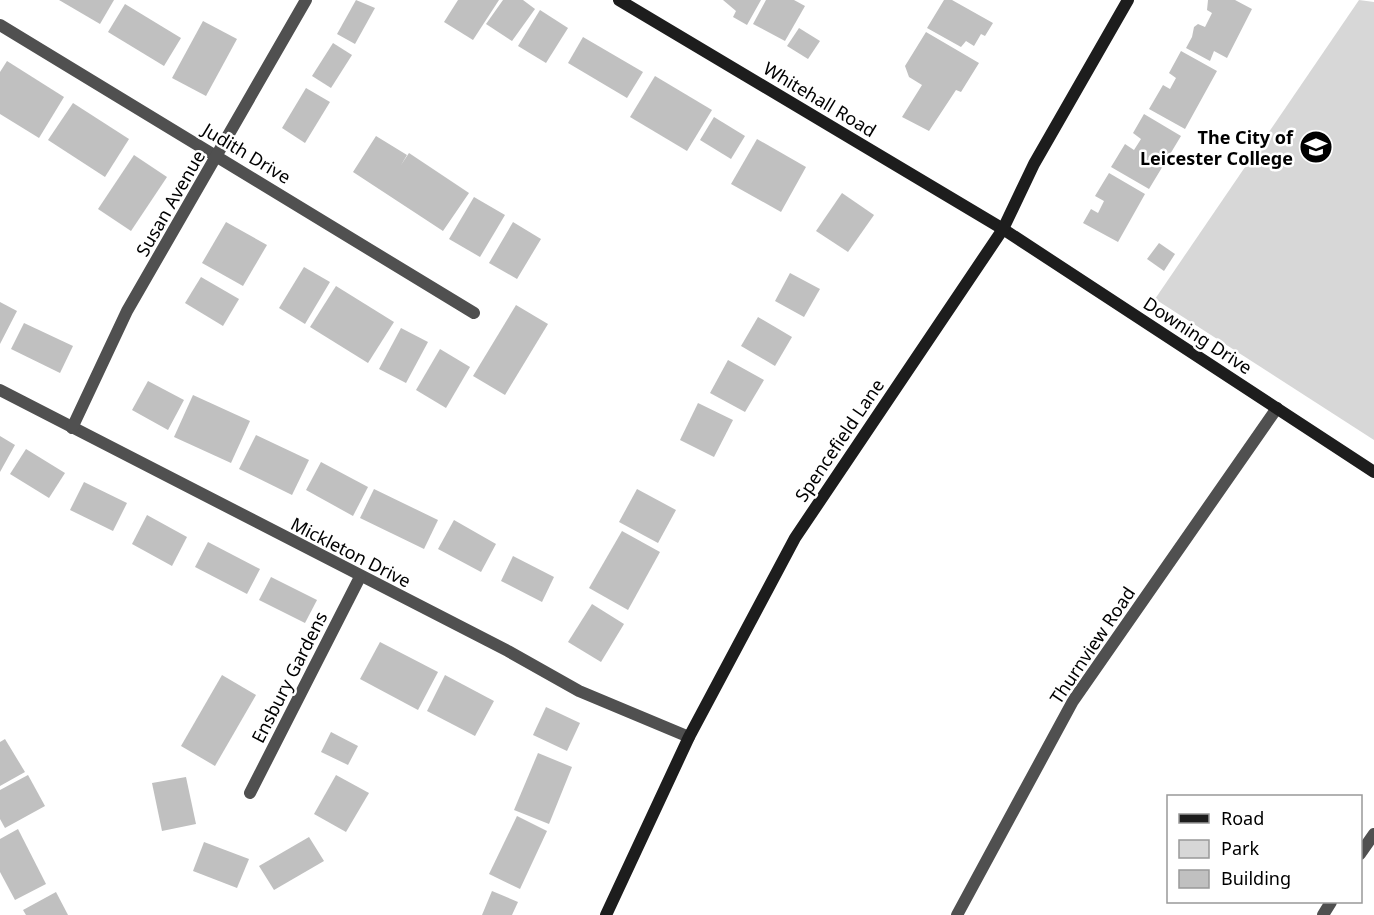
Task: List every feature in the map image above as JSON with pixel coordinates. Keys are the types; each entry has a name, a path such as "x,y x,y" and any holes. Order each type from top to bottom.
{"main road":[{"name":"Whitehall Road","path":"619,0 1003,229"},
{"name":"Spencefield Lane","path":"606,915 689,737 795,538 1003,229 1034,164 1128,0"},
{"name":"Downing Drive","path":"1003,229 1374,472"}],"street":[{"name":"Susan Avenue","path":"72,428 127,311 306,0"},
{"name":"Judith Drive","path":"0,26 474,313"},
{"name":"Mickleton Drive","path":"0,390 360,577 508,651 579,691 689,737"},
{"name":"Thurnview Road","path":"957,915 1073,701 1277,408"},
{"name":"Ensbury Gardens","path":"250,793 360,577"},
{"path":"1362,851 1374,834"}],"green space":[{"name":"The City of Leicester College","path":"1359,0 1374,2 1374,440 1155,299"}],"building":[{"path":"59,0 114,0 100,24"},
{"path":"356,0 375,8 355,44 337,34"},
{"path":"458,0 499,0 473,40 444,22"},
{"path":"503,0 523,0 535,9 512,41 486,24"},
{"path":"723,0 761,0 747,25 733,17 736,11"},
{"path":"766,0 794,0 805,6 785,41 753,24"},
{"path":"944,0 952,0 993,23 985,36 981,34 974,46 966,41 961,47 927,28"},
{"path":"1208,0 1235,0 1252,9 1227,58 1214,51 1210,61 1186,48 1194,27 1198,24 1205,27 1212,13 1207,10"},
{"path":"125,4 181,38 164,66 108,32"},
{"path":"540,10 568,28 546,63 518,46"},
{"path":"203,21 237,39 206,96 172,78"},
{"path":"799,28 820,41 808,59 787,46"},
{"path":"926,32 979,63 961,92 956,90 929,131 902,117 922,85 909,77 905,66"},
{"path":"583,37 643,72 627,98 568,63"},
{"path":"333,43 352,55 331,88 312,76"},
{"path":"1181,51 1217,71 1185,129 1149,109 1163,85 1170,89 1176,78 1169,73"},
{"path":"7,61 64,97 39,138 0,114 0,72"},
{"path":"655,76 712,110 687,151 630,117"},
{"path":"306,88 330,102 305,143 282,128"},
{"path":"73,103 129,139 105,177 48,140"},
{"path":"1144,114 1181,136 1149,189 1111,167 1125,144 1134,150 1141,139 1133,133"},
{"path":"714,117 745,136 731,159 700,140"},
{"path":"376,136 407,155 401,165 409,153 469,193 443,231 353,172"},
{"path":"757,139 806,167 781,212 731,184"},
{"path":"134,155 167,177 131,231 98,209"},
{"path":"1109,173 1145,194 1118,242 1083,223 1091,209 1098,213 1104,201 1095,196"},
{"path":"842,193 874,215 848,252 816,231"},
{"path":"474,197 505,215 480,257 449,239"},
{"path":"226,222 267,245 243,286 202,263"},
{"path":"513,222 541,239 517,279 489,263"},
{"path":"1159,243 1175,254 1164,271 1147,259"},
{"path":"304,267 330,282 305,324 279,308"},
{"path":"790,273 820,289 804,317 775,301"},
{"path":"201,277 239,299 223,326 185,303"},
{"path":"336,286 394,322 368,363 310,327"},
{"path":"0,302 17,311 0,344"},
{"path":"516,305 548,324 505,395 473,376"},
{"path":"758,317 792,337 775,366 741,346"},
{"path":"24,323 73,346 60,373 11,349"},
{"path":"401,328 428,342 406,383 379,369"},
{"path":"440,349 470,367 446,408 416,390"},
{"path":"728,360 764,380 745,412 710,393"},
{"path":"148,381 184,400 168,430 132,410"},
{"path":"193,395 250,421 231,463 174,437"},
{"path":"698,403 733,420 714,457 680,440"},
{"path":"256,435 309,460 292,495 239,469"},
{"path":"0,436 15,445 0,472"},
{"path":"26,449 65,473 49,498 10,474"},
{"path":"321,462 368,487 353,516 306,490"},
{"path":"84,482 127,503 113,531 70,510"},
{"path":"374,489 438,520 424,549 360,518"},
{"path":"637,489 676,510 658,543 619,522"},
{"path":"147,515 187,537 172,566 132,544"},
{"path":"454,520 496,544 481,572 438,549"},
{"path":"622,531 660,552 628,610 589,588"},
{"path":"208,542 260,569 247,594 195,567"},
{"path":"513,556 554,577 542,602 501,581"},
{"path":"271,577 317,600 305,623 259,600"},
{"path":"592,604 624,624 601,662 568,642"},
{"path":"380,642 438,672 418,710 360,679"},
{"path":"222,675 256,695 215,766 181,746"},
{"path":"445,675 494,701 475,736 427,711"},
{"path":"546,707 580,723 567,751 533,735"},
{"path":"331,732 358,746 348,765 321,752"},
{"path":"5,739 25,772 0,786 0,742"},
{"path":"538,753 572,767 549,824 514,810"},
{"path":"28,775 45,806 5,828 0,819 0,790"},
{"path":"336,775 369,793 346,832 314,814"},
{"path":"186,777 196,824 162,831 152,783"},
{"path":"517,816 547,831 520,889 489,874"},
{"path":"18,829 46,884 15,900 0,872 0,839"},
{"path":"309,837 324,861 274,890 259,866"},
{"path":"204,842 249,859 237,888 193,871"},
{"path":"492,891 518,902 512,915 482,915"},
{"path":"56,892 68,915 26,915 23,910"}],"place":[{"name":"The City of Leicester College","path":"1316,147"}]}
